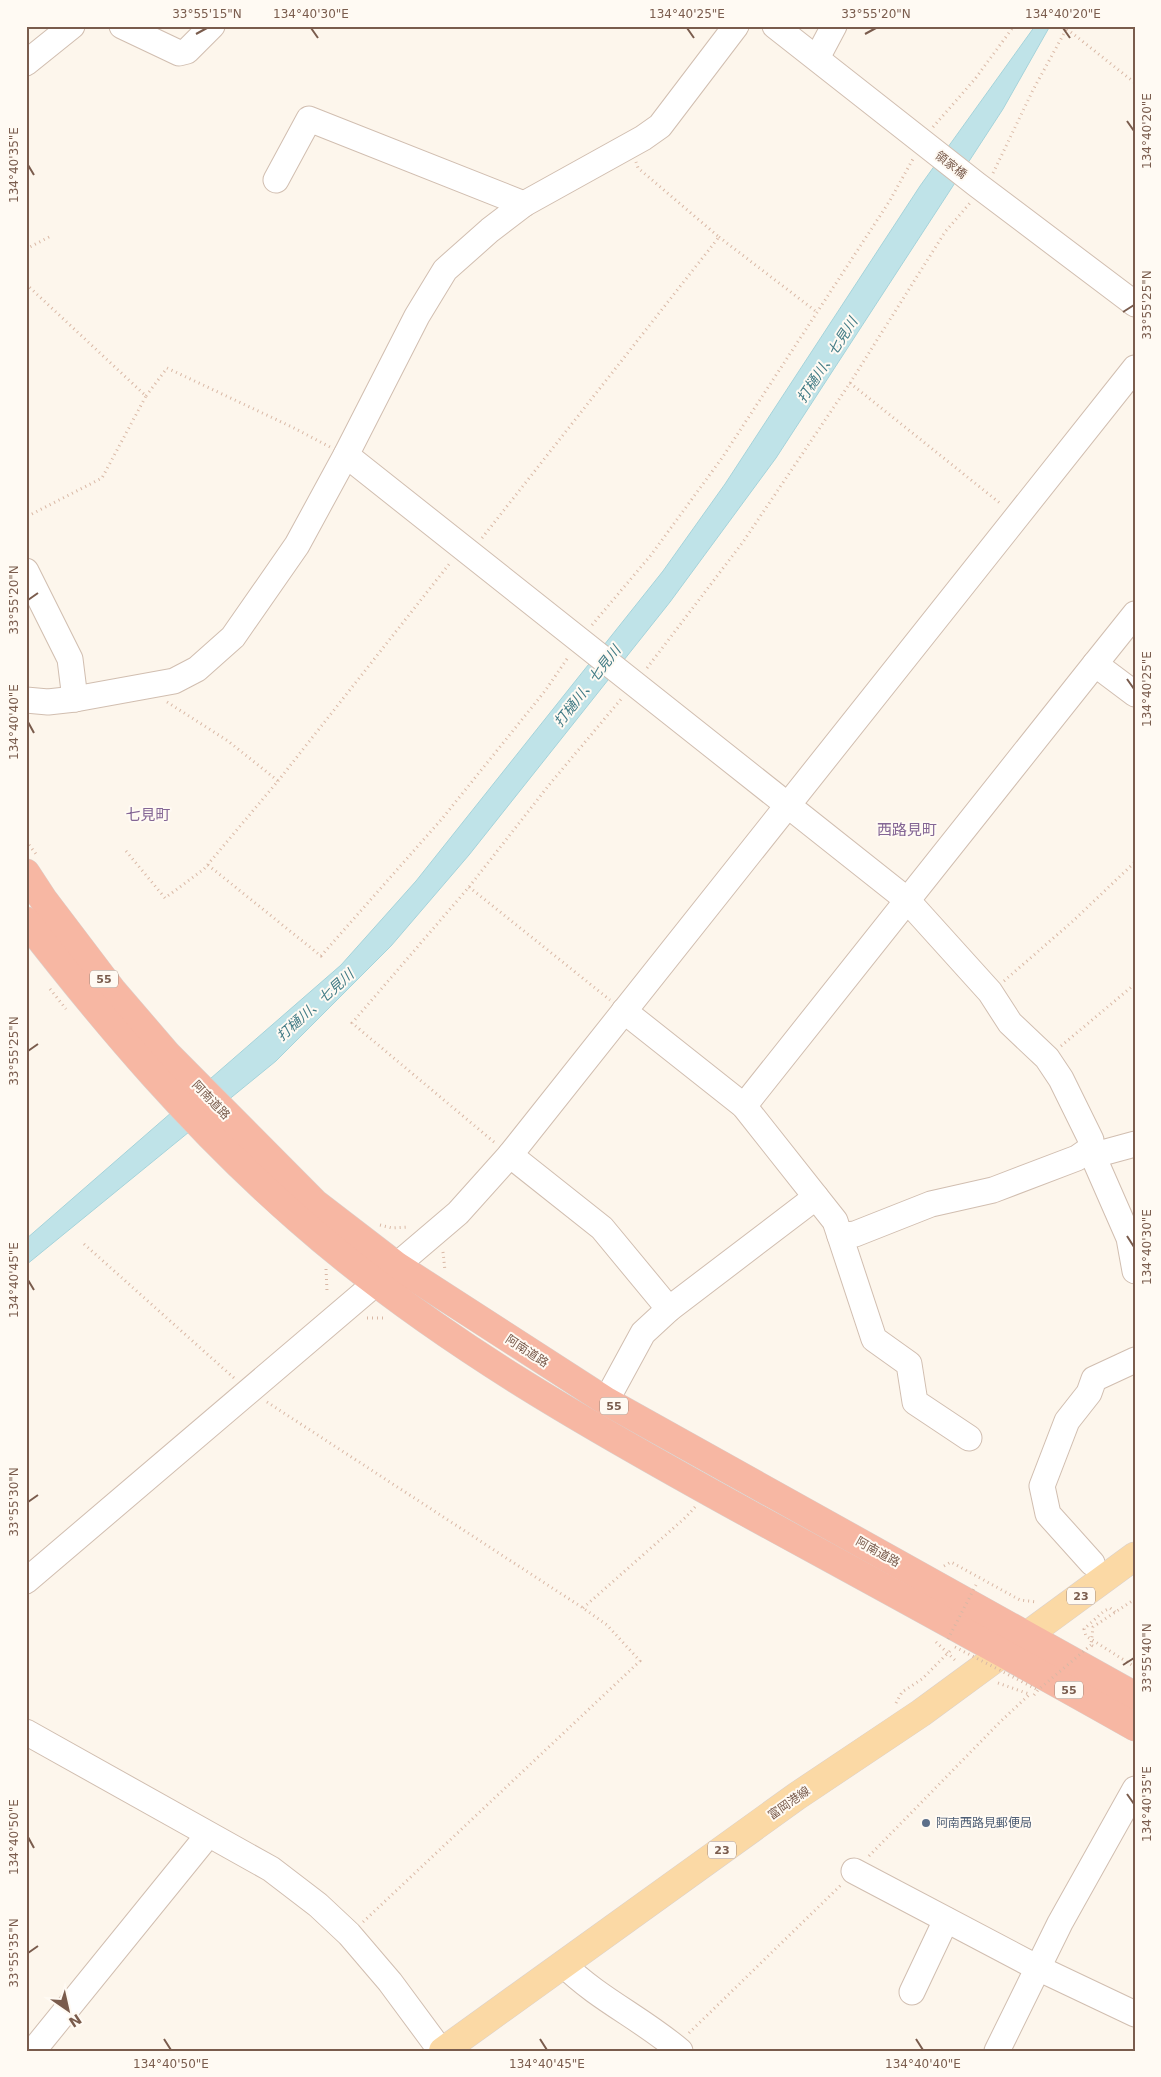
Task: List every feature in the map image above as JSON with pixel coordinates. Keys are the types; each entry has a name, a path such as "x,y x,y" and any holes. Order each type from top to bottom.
{"highway":[{"name":"阿南道路","path":"26,873 43,899 112,990 190,1078 225,1133 298,1219 376,1282 489,1362 603,1433 1135,1727"},
{"name":"阿南道路","path":"26,921 88,1000 166,1090 225,1133 397,1266 606,1401 1135,1696"}],"main road":[{"name":"富岡港線","path":"442,2051 797,1796 921,1713 1135,1556"}],"street":[{"path":"26,62 72,26"},
{"path":"122,26 179,53 186,51 212,26"},
{"path":"27,704 75,699 174,681 196,669 233,637 297,545 346,455 417,316 445,270 490,230 524,204 631,145 660,126 736,26"},
{"name":"領家橋","path":"775,26 923,143 1135,304"},
{"path":"817,58 834,26"},
{"path":"276,180 309,120 524,204"},
{"path":"26,1581 458,1213 510,1155 1135,368"},
{"path":"346,455 906,899 990,992 1010,1023 1048,1058 1061,1079 1091,1140 1090,1149 1129,1238 1135,1271"},
{"path":"26,571 70,659 75,699"},
{"path":"744,1106 906,899 1135,614"},
{"path":"1095,664 1135,694"},
{"path":"624,1011 744,1106 835,1221 874,1339 910,1364 915,1402 969,1438"},
{"path":"1090,1149 1102,1153 1135,1144"},
{"path":"840,1236 855,1234 931,1204 993,1190 1077,1158 1090,1149"},
{"path":"510,1155 602,1228 669,1309"},
{"path":"606,1401 643,1333 669,1309 816,1196"},
{"path":"1092,1563 1048,1514 1042,1486 1067,1421 1089,1393 1094,1378 1135,1360"},
{"path":"26,1732 271,1869 318,1906 349,1934 390,1982 442,2051"},
{"path":"997,2051 1064,1915 1135,1789"},
{"path":"33,2051 208,1834"},
{"path":"854,1871 1038,1968 1135,2014"},
{"path":"912,1992 946,1920"},
{"path":"563,1964 585,1984 612,2004 652,2029 680,2051"}],"path":[{"path":"208,865 322,956 441,820 651,555 722,458 818,313 889,202 923,143 975,80 1014,26"},
{"path":"510,1155 352,1023 469,887 743,542 850,383 945,232 979,186 990,179 1033,90 1068,28 1135,83"},
{"path":"631,145 638,168 719,237 818,313"},
{"path":"26,249 51,236"},
{"path":"126,851 165,898 208,865 719,237"},
{"path":"26,284 146,396"},
{"path":"26,517 102,478 146,396 167,368 292,427 346,455"},
{"path":"850,383 1018,516"},
{"path":"152,686 156,695 228,740 278,780"},
{"path":"990,992 1073,921 1135,862"},
{"path":"469,887 624,1011"},
{"path":"1048,1058 1135,984"},
{"path":"378,1225 392,1228 409,1227"},
{"path":"84,1244 248,1391 583,1608 607,1625 640,1661 349,1934"},
{"path":"364,1318 383,1317 390,1320"},
{"path":"583,1608 686,1517 708,1491"},
{"path":"944,1567 951,1562 994,1586"},
{"path":"948,1639 976,1585"},
{"path":"1006,1686 1034,1695 1091,1645 1093,1627 1135,1599"},
{"path":"1115,1612 1110,1608 1104,1611 1084,1629 1086,1636 1135,1667"},
{"path":"933,1639 958,1663"},
{"path":"922,1679 955,1646 1038,1690"}],"water":[{"name":"打樋川、七見川","path":"1035,26 1050,26 1003,109 776,458 670,602 469,855 391,946 276,1061 26,1265 26,1239 341,965 416,881 663,571 725,484 920,186"}],"place":[{"name":"阿南西路見郵便局","path":"926,1823"}],"district":[{"name":"七見町","path":"148,815"},
{"name":"西路見町","path":"907,830"}]}
